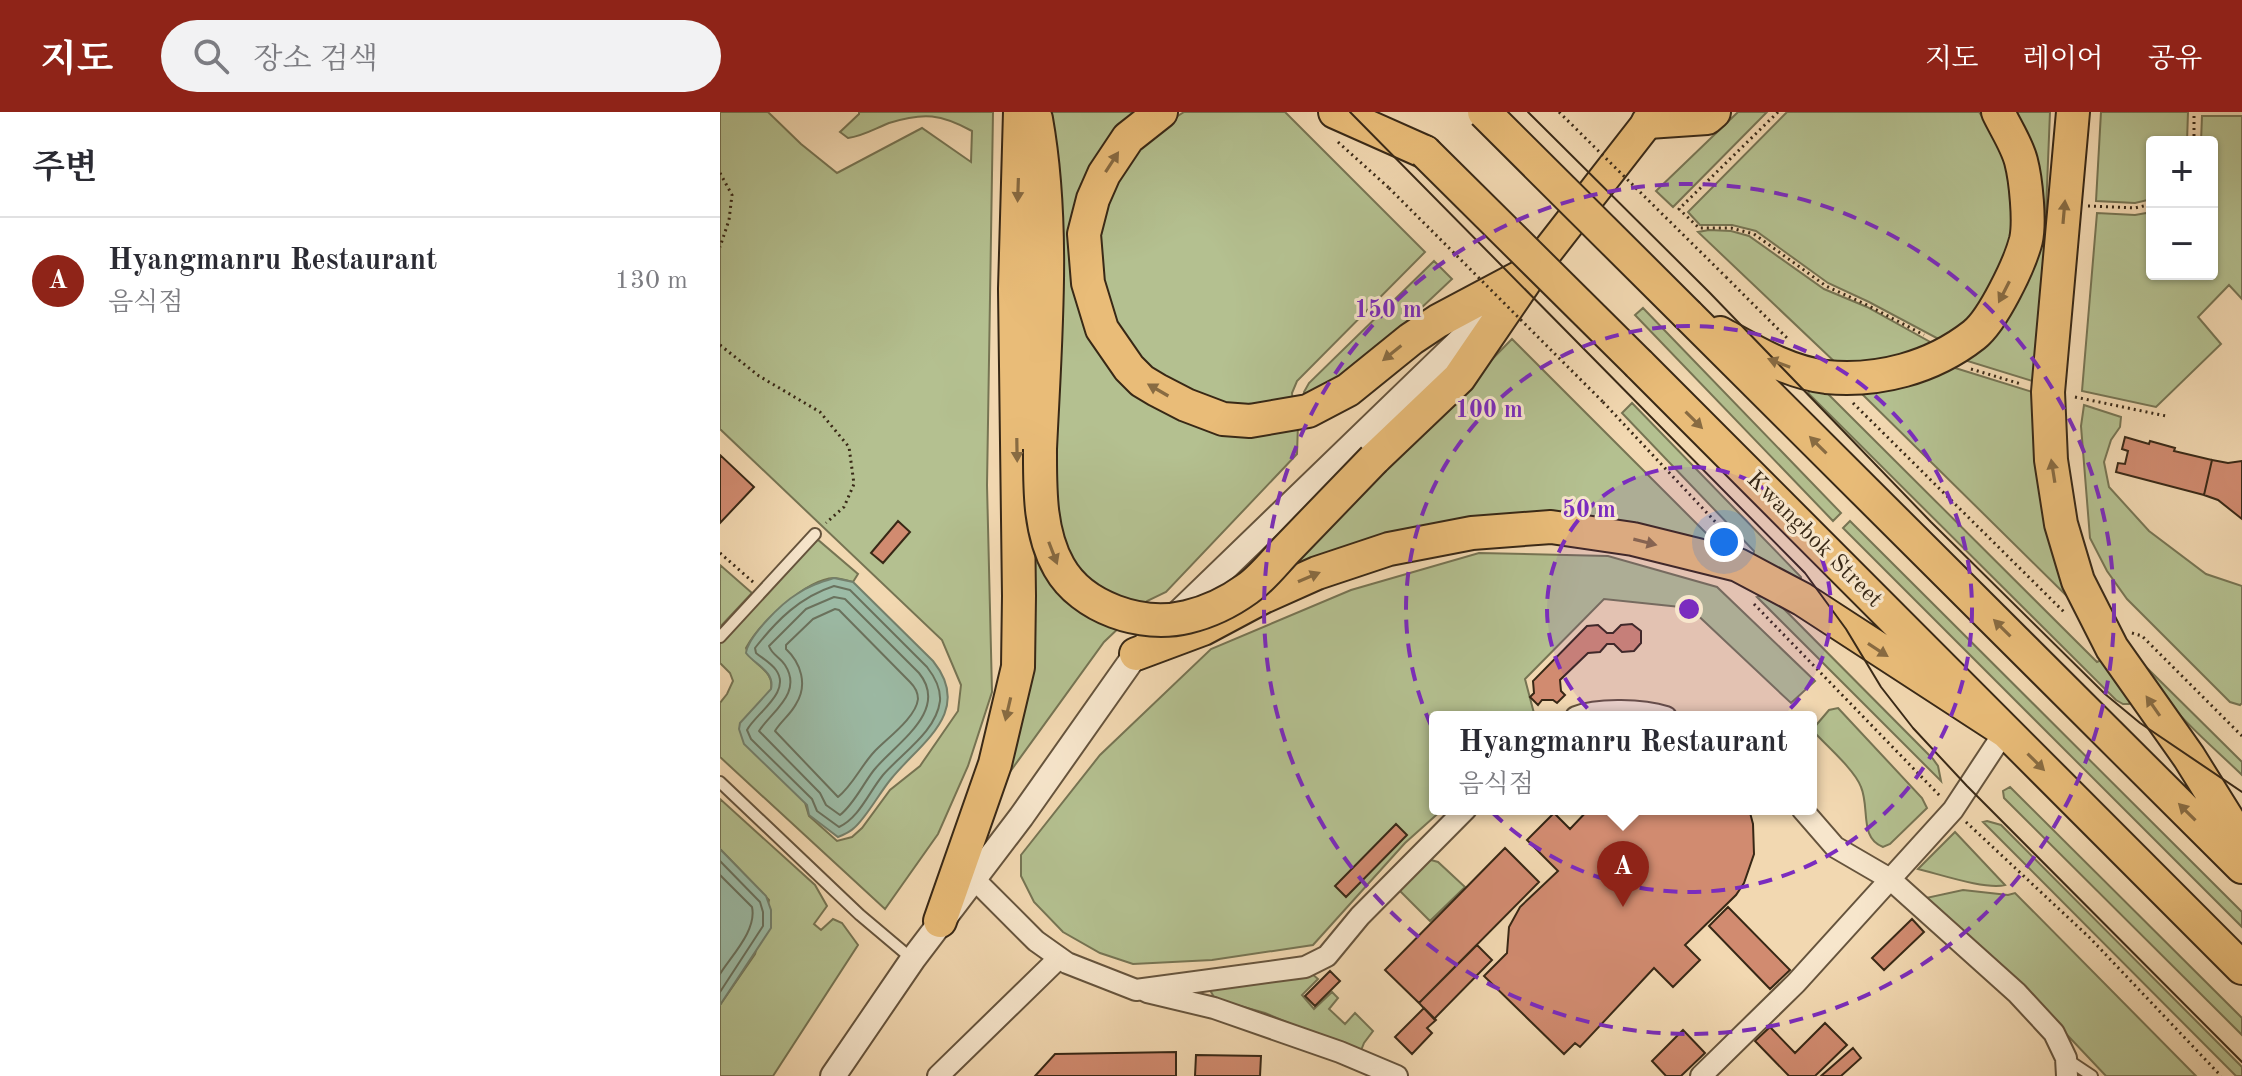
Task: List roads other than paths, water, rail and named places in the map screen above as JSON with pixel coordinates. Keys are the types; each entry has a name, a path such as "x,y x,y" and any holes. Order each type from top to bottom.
{"highway":[{"path":"940,921 995,764 1018,667 1015,289 1020,112"},
{"path":"1035,112 1045,206 1047,283 1040,449 1040,489 1045,532 1060,568 1084,596 1114,612 1151,620 1185,618 1218,606 1249,588 1374,459 1459,378 1532,271"},
{"path":"1161,112 1128,138 1104,174 1093,199 1084,234 1088,283 1102,329 1129,368 1142,381 1186,405 1223,419 1250,421 1308,411 1348,390 1438,321 1532,271"},
{"name":"Kwangbok Street","path":"1385,112 2242,968"},
{"path":"1484,112 2242,867"},
{"path":"1653,115 1707,118 1714,112"},
{"path":"1688,315 1776,364 1826,377 1871,377 1916,368 1977,334 2004,294 2026,239 2026,193 2021,159 1998,112"},
{"path":"2073,112 2048,392 2051,460 2061,524 2078,581 2112,648 2189,757 2242,842"},
{"path":"1333,124 1425,152"},
{"path":"1136,654 1203,629 1317,573 1389,549 1472,533 1551,527 1633,539 1738,565 1802,599 2005,731"}],"main road":[{"path":"1532,271 1653,115"}],"street":[{"path":"833,1076 940,921 1021,817 1136,654 1532,271"},
{"path":"1701,1076 1796,983 1953,810 2005,731"},
{"path":"1136,990 1305,967 1327,956 1360,916 1460,815"},
{"path":"1807,815 1835,847 1890,879 2017,993 2054,1033 2067,1067"},
{"path":"974,879 1036,941 1067,963 1136,990 1214,1008 1340,1052 1397,1076"},
{"path":"938,1076 1059,958"}],"lane":[{"path":"720,637 815,534"},
{"path":"720,782 860,915 913,959"},
{"path":"2067,1067 2092,1076"}],"water":[{"path":"834,578 853,582 933,661 944,679 948,696 945,711 928,739 891,779 859,824 838,837 809,815 807,805 744,744 739,729 740,723 771,689 770,677 746,653 753,638 791,598 810,586"},
{"path":"720,849 766,896 771,910 771,928 720,1005"}],"tram line":[{"path":"1350,112 1805,573 1846,629 1881,687 1913,728 2242,1062"},
{"path":"1528,112 1710,293 1931,522 2105,694 2140,723 2242,792"}],"place":[{"name":"Hyangmanru Restaurant","path":"1623,907"}]}
